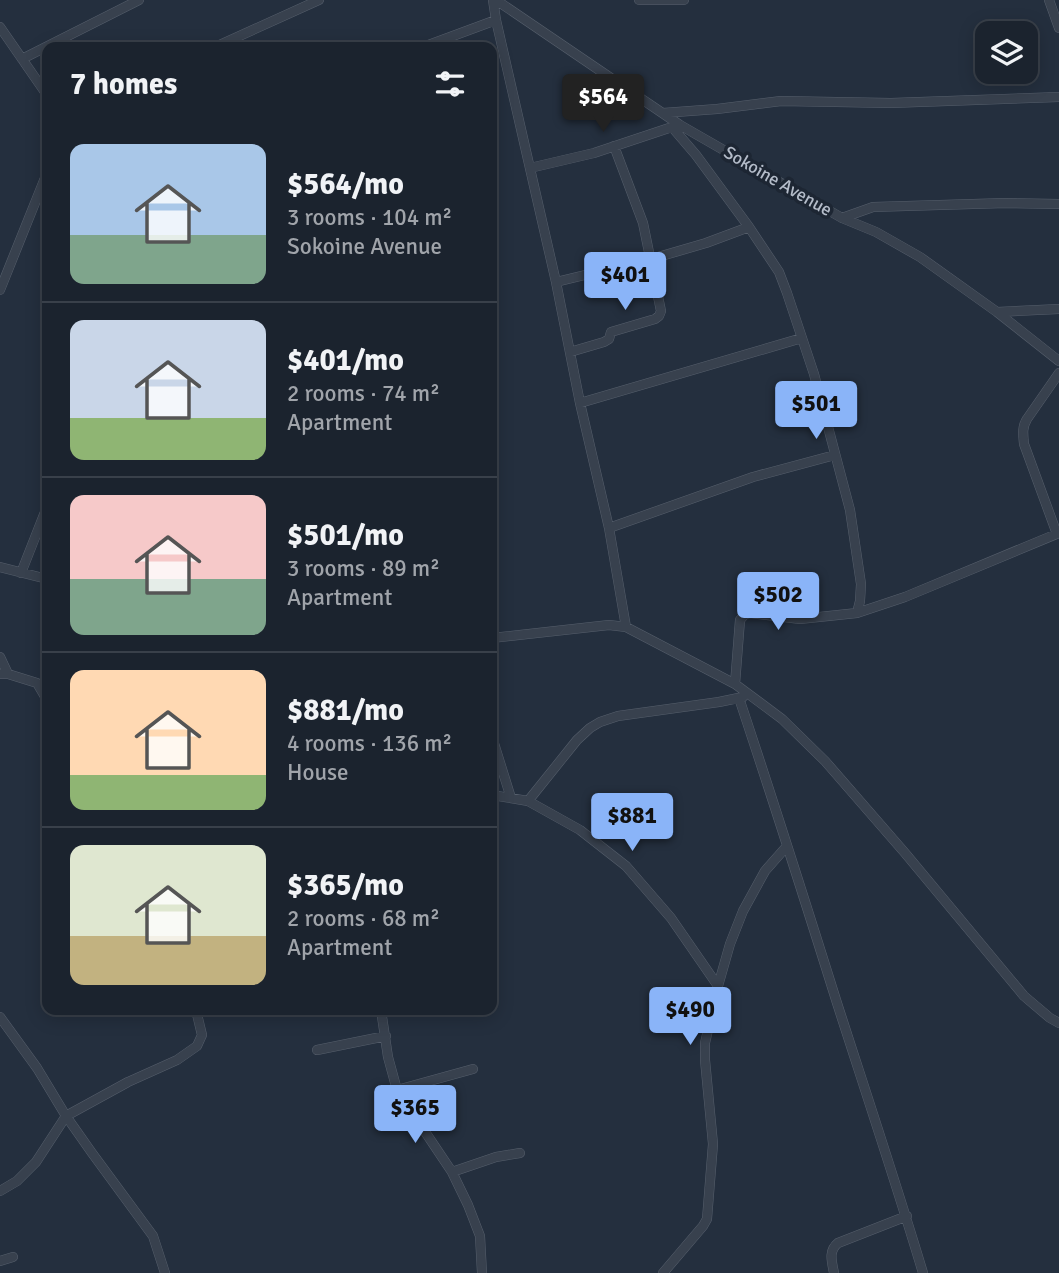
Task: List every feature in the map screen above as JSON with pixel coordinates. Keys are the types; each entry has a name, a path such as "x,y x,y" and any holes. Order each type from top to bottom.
{"street":[{"path":"54,42 139,0"},
{"path":"226,42 319,0"},
{"path":"639,0 684,0"},
{"path":"1049,0 1059,28"},
{"path":"500,1 496,20 609,528 626,627"},
{"name":"Sokoine Avenue","path":"500,1 663,113 676,126 842,218 898,244 997,312 1059,361"},
{"path":"437,42 496,20"},
{"path":"0,27 42,88"},
{"path":"22,58 42,48"},
{"path":"663,113 781,101 891,103 1059,97"},
{"path":"530,168 571,159 676,126 779,272 814,374 850,510 861,584 857,613"},
{"path":"570,352 604,342 611,332 654,319 659,316 661,307 643,223 614,146"},
{"path":"0,290 42,185"},
{"path":"842,218 873,207 1059,204"},
{"path":"556,282 651,259 706,243 749,226"},
{"path":"997,312 1059,309"},
{"path":"580,403 802,338"},
{"path":"735,684 740,620 745,614 800,619 857,613 905,597 1058,533 1027,453 1023,432 1027,419 1059,373"},
{"path":"609,528 753,477 835,455"},
{"path":"21,573 42,520"},
{"path":"0,567 42,578"},
{"path":"497,637 609,625 626,627 735,684 744,696 787,846 923,1273"},
{"path":"0,657 4,674 37,683 42,692"},
{"path":"37,683 42,678"},
{"path":"528,801 578,740 600,722 618,716 744,696 782,719 825,761 1024,996 1059,1023"},
{"path":"497,753 511,798"},
{"path":"497,796 528,801 580,830 625,866 671,918 718,986"},
{"path":"663,1273 707,1219 713,1144 705,1043 730,944 743,911 765,871 787,846"},
{"path":"0,1191 17,1181 36,1162 66,1116 128,1082 190,1053 202,1035 198,1015"},
{"path":"382,1015 388,1057 397,1090 452,1172 468,1205 480,1236 482,1273"},
{"path":"0,1017 37,1068 66,1116 153,1236 165,1273"},
{"path":"317,1050 386,1036"},
{"path":"397,1090 473,1069"},
{"path":"452,1172 496,1157 520,1153"},
{"path":"834,1273 831,1251 838,1243 906,1216"},
{"path":"0,1261 13,1257"}]}
